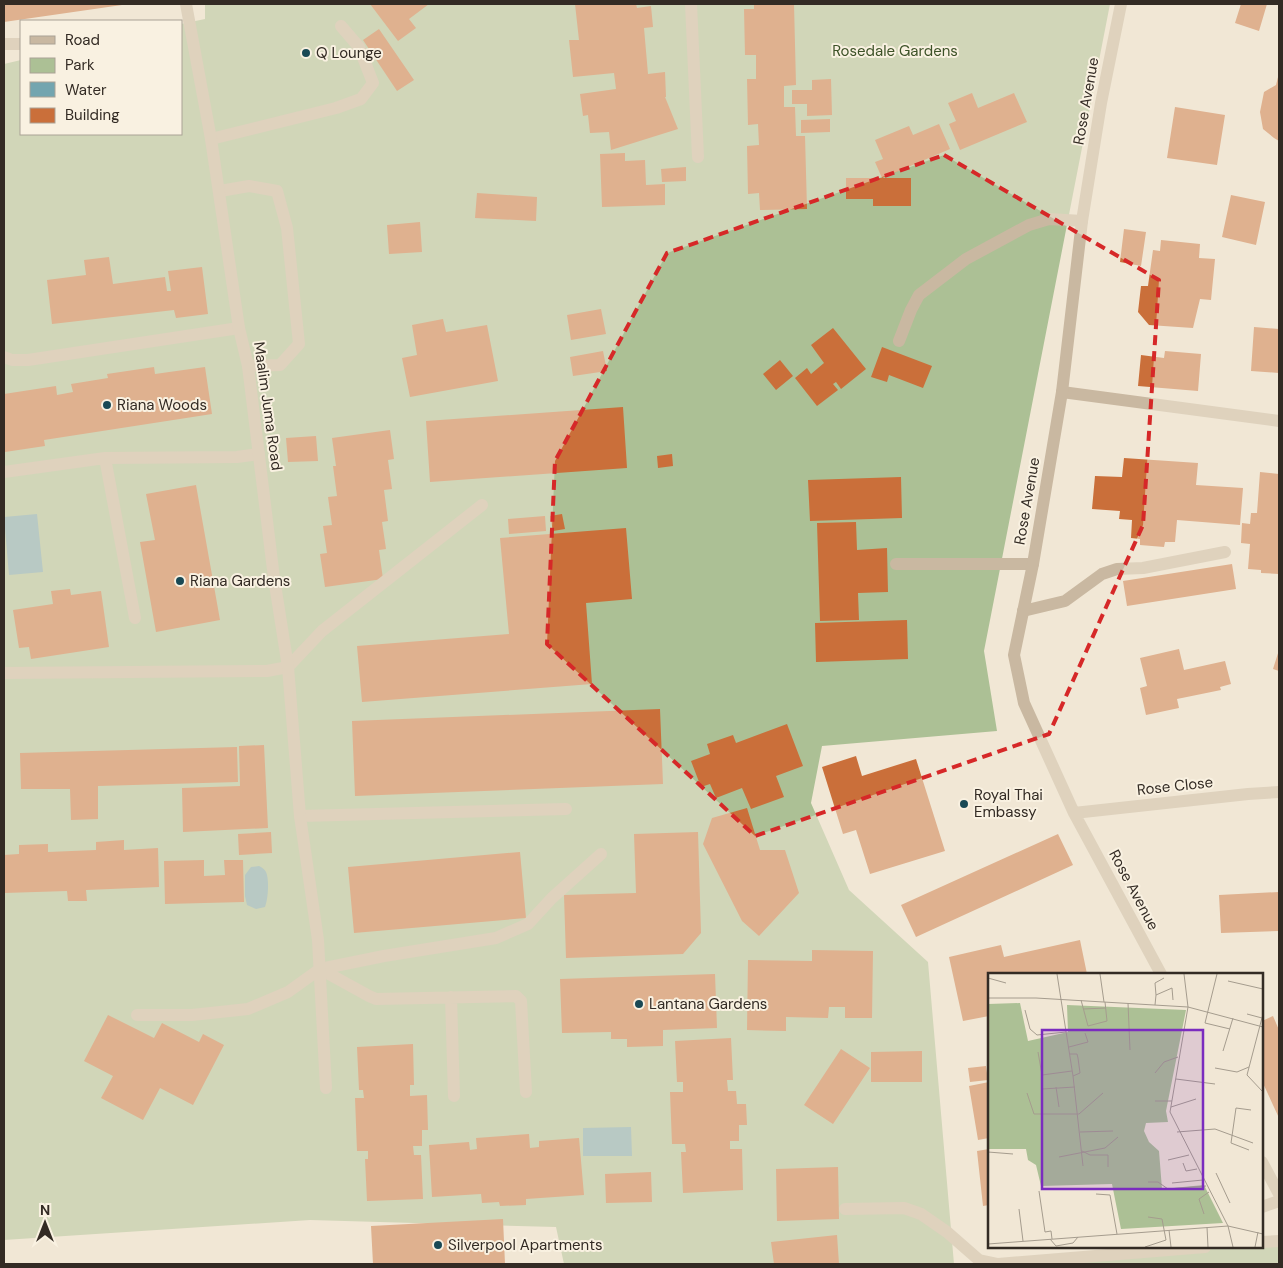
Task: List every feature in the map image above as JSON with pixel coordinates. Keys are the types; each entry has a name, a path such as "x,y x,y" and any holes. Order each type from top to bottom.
{"street":[{"name":"Maalim Juma Road","path":"186,4 185,21 211,139 239,328 248,366 274,578 288,668 300,816 318,940 326,1088"},
{"path":"691,4 698,157"},
{"name":"Rose Avenue","path":"1121,4 1101,103 1082,220 1062,392 1033,564 1014,655 1024,703 1074,813 1160,973"},
{"path":"211,139 336,108 361,99 373,84 359,47 341,26"},
{"path":"4,44 20,44"},
{"path":"220,192 249,186 277,191 287,228 299,344 280,365 248,366"},
{"path":"899,341 919,295 966,259 1029,225 1048,219 1082,220"},
{"path":"4,358 28,360 239,328"},
{"path":"1062,392 1279,421"},
{"path":"4,472 106,458 237,457 259,454"},
{"path":"106,458 135,618"},
{"path":"4,673 267,671 288,668 322,631 482,505"},
{"path":"1023,611 1065,601 1102,574 1117,569 1143,568 1225,552"},
{"path":"896,564 1033,564"},
{"name":"Rose Close","path":"1074,813 1279,792"},
{"path":"300,816 566,809"},
{"path":"137,1015 192,1015 248,1009 288,992 320,969 384,956 496,938 528,924 552,898 601,854"},
{"path":"320,969 376,999 516,996 521,1001 526,1092"},
{"path":"450,997 454,1096"},
{"path":"1263,1164 1279,1194"},
{"path":"1263,1207 1279,1201"},
{"path":"845,1209 904,1208 921,1214 947,1232 979,1260 998,1264 1193,1248"},
{"path":"1263,1242 1279,1241"}],"highlighted area":[{"path":"944,155 1159,280 1143,525 1049,734 755,836 547,644 555,461 667,253"}],"green space":[{"name":"Rosedale Gardens","path":"205,4 1110,4 984,651 997,731 822,746 811,803 849,890 928,962 954,1264 564,1264 556,1227 310,1220 4,1240 4,64 20,60 20,135 182,135 182,24 205,19"},
{"path":"1279,1236 1279,1264 1018,1264 1168,1248 1263,1248"}],"water":[{"path":"37,514 43,572 9,575 4,517"},
{"path":"259,866 267,873 268,891 265,907 256,909 247,905 245,875 251,867"},
{"path":"631,1127 632,1156 583,1156 583,1128"}],"building":[{"path":"4,4 122,4 122,5 4,22"},
{"path":"370,4 429,4 409,19 416,28 398,41"},
{"path":"575,4 636,4 637,8 651,6 653,27 644,28 648,74 665,72 665,97 678,129 611,150 609,132 590,133 588,115 583,116 580,94 616,89 614,73 573,77 569,40 579,40"},
{"path":"754,4 794,4 796,85 784,86 784,107 795,107 796,136 805,136 807,209 760,210 759,193 748,194 747,146 759,145 758,124 748,125 747,79 756,79 756,55 745,55 744,9 754,9"},
{"path":"1241,4 1267,4 1259,31 1235,23"},
{"path":"379,29 414,80 397,91 363,40"},
{"path":"1279,73 1279,141 1263,129 1260,112 1264,92 1276,85"},
{"path":"831,79 832,115 807,116 807,104 792,104 792,90 812,90 812,80"},
{"path":"972,93 978,108 1014,93 1027,122 960,150 949,124 956,121 948,103"},
{"path":"1175,107 1225,115 1217,165 1167,158"},
{"path":"830,119 830,132 801,133 801,120"},
{"path":"939,124 950,149 882,178 875,162 883,159 875,140 909,126 913,135"},
{"path":"625,153 625,161 645,160 646,185 665,184 665,205 602,207 600,154"},
{"path":"686,167 686,181 662,182 661,169"},
{"path":"846,178 911,178 911,206 873,206 873,199 846,199"},
{"path":"477,193 537,197 536,221 475,218"},
{"path":"1231,195 1265,202 1256,245 1222,237"},
{"path":"420,222 422,252 389,254 387,225"},
{"path":"1124,229 1146,232 1141,266 1120,262"},
{"path":"1161,240 1200,244 1199,258 1215,259 1211,300 1200,299 1193,328 1149,325 1138,312 1141,286 1148,286 1153,250 1160,251"},
{"path":"109,257 113,284 165,277 167,291 171,291 168,271 202,267 208,314 176,318 174,310 52,324 47,280 86,275 84,260"},
{"path":"601,309 606,334 571,340 567,315"},
{"path":"443,319 446,332 487,325 498,381 410,397 402,358 417,355 412,325"},
{"path":"1254,327 1279,329 1279,373 1251,371"},
{"path":"833,328 866,369 841,389 836,382 833,384 838,390 817,406 795,378 807,368 811,374 824,363 811,345"},
{"path":"882,347 932,366 923,388 889,375 887,382 871,377"},
{"path":"603,351 607,371 573,376 570,357"},
{"path":"1165,351 1201,354 1198,391 1138,386 1141,355 1164,358"},
{"path":"780,360 793,376 776,390 763,374"},
{"name":"Riana Woods","path":"154,367 155,374 205,367 212,414 44,440 45,446 5,452 4,394 56,386 57,395 73,392 71,384 108,378 107,374"},
{"path":"623,407 627,468 430,482 426,421"},
{"path":"390,430 394,459 388,460 392,489 384,490 388,521 382,522 386,549 379,550 383,579 325,587 320,554 327,553 323,526 332,525 328,497 337,496 333,466 336,466 332,438"},
{"path":"316,436 318,461 288,462 286,438"},
{"path":"672,454 673,466 658,468 657,456"},
{"path":"1124,458 1198,463 1196,485 1243,488 1240,525 1177,520 1175,542 1165,542 1164,547 1140,545 1140,539 1131,538 1132,520 1119,519 1120,511 1092,509 1095,476 1122,477"},
{"path":"1260,472 1279,474 1279,574 1261,573 1261,570 1248,569 1250,544 1241,543 1242,523 1250,524 1251,513 1257,513"},
{"path":"901,477 902,518 810,521 808,480"},
{"name":"Riana Gardens","path":"196,485 220,620 156,632 140,542 155,540 146,494"},
{"path":"562,514 565,529 553,531 550,516"},
{"path":"545,516 546,531 509,534 508,519"},
{"path":"856,522 857,550 887,548 888,592 858,593 859,620 820,621 817,523"},
{"path":"626,528 632,599 586,603 592,684 362,702 357,646 509,634 500,538"},
{"path":"1232,564 1236,589 1127,606 1123,581"},
{"path":"70,589 71,595 101,591 109,647 31,659 29,647 19,648 13,610 53,604 51,591"},
{"path":"907,620 908,659 816,662 815,623"},
{"path":"1179,649 1184,670 1225,661 1231,684 1220,687 1221,690 1177,699 1179,708 1146,715 1140,688 1147,686 1140,658"},
{"path":"1279,650 1279,671 1273,669"},
{"path":"660,709 663,784 355,796 352,721"},
{"path":"787,724 803,766 776,776 784,797 751,809 742,788 716,798 710,784 701,787 691,761 710,754 707,744 733,735 736,743"},
{"path":"264,745 268,828 183,832 182,788 240,786 239,746"},
{"path":"237,747 238,782 98,786 98,819 71,820 70,789 21,789 20,753"},
{"path":"856,756 862,776 916,759 945,851 870,874 856,830 843,834 822,767"},
{"path":"747,808 760,850 785,850 799,893 759,936 742,921 703,844 712,818"},
{"path":"271,832 272,853 239,855 238,834"},
{"path":"698,832 701,933 683,954 566,958 564,895 636,893 634,834"},
{"path":"1058,834 1073,865 916,937 901,905"},
{"path":"124,840 124,850 158,848 159,887 86,890 87,901 68,901 67,891 4,893 4,855 19,854 19,845 48,844 48,852 96,850 96,842"},
{"path":"520,852 526,918 354,933 348,867"},
{"path":"204,860 204,876 225,875 224,860 243,860 244,902 165,904 164,861"},
{"path":"1279,892 1279,931 1221,933 1219,895"},
{"path":"1080,940 1087,973 988,973 988,1016 963,1021 949,957 1001,945 1004,957"},
{"path":"812,950 873,951 872,1018 845,1018 845,1007 829,1007 828,1018 786,1017 786,1031 747,1030 748,960 812,961"},
{"name":"Lantana Gardens","path":"715,974 717,1028 663,1030 663,1046 627,1047 627,1039 611,1039 611,1032 562,1033 560,979"},
{"path":"108,1015 154,1038 162,1023 199,1042 203,1034 224,1045 193,1105 160,1088 143,1120 101,1098 113,1076 84,1061"},
{"path":"1273,1016 1279,1030 1279,1118 1263,1083 1263,1021"},
{"path":"731,1038 733,1080 727,1080 728,1091 736,1091 737,1104 746,1104 747,1125 739,1125 739,1141 730,1141 730,1149 742,1149 743,1190 683,1193 681,1152 686,1152 685,1144 672,1144 670,1092 683,1092 683,1082 677,1082 675,1041"},
{"path":"413,1044 414,1085 410,1085 410,1096 427,1095 428,1130 422,1130 422,1146 413,1146 414,1155 421,1155 423,1199 367,1201 365,1159 368,1159 368,1151 357,1151 355,1098 364,1098 363,1090 359,1090 357,1047"},
{"path":"841,1049 870,1068 833,1124 804,1105"},
{"path":"922,1051 922,1082 871,1082 871,1052"},
{"path":"986,1066 988,1080 970,1082 968,1068"},
{"path":"988,1082 988,1138 978,1140 969,1086"},
{"path":"529,1134 530,1148 539,1147 539,1141 579,1138 584,1195 526,1199 526,1205 500,1206 499,1202 482,1203 481,1194 432,1197 429,1145 469,1142 470,1150 477,1149 476,1138"},
{"path":"988,1149 988,1205 983,1206 977,1151"},
{"path":"838,1167 839,1219 777,1221 776,1169"},
{"path":"651,1172 652,1202 606,1203 605,1174"},
{"name":"Silverpool Apartments","path":"503,1219 505,1264 373,1264 371,1226"},
{"path":"837,1235 839,1264 774,1264 771,1242"}],"place":[{"name":"Q Lounge","path":"306,53"},
{"name":"Riana Woods","path":"107,405"},
{"name":"Riana Gardens","path":"180,581"},
{"name":"Royal Thai Embassy","path":"964,804"},
{"name":"Lantana Gardens","path":"639,1004"},
{"name":"Silverpool Apartments","path":"438,1245"}]}
